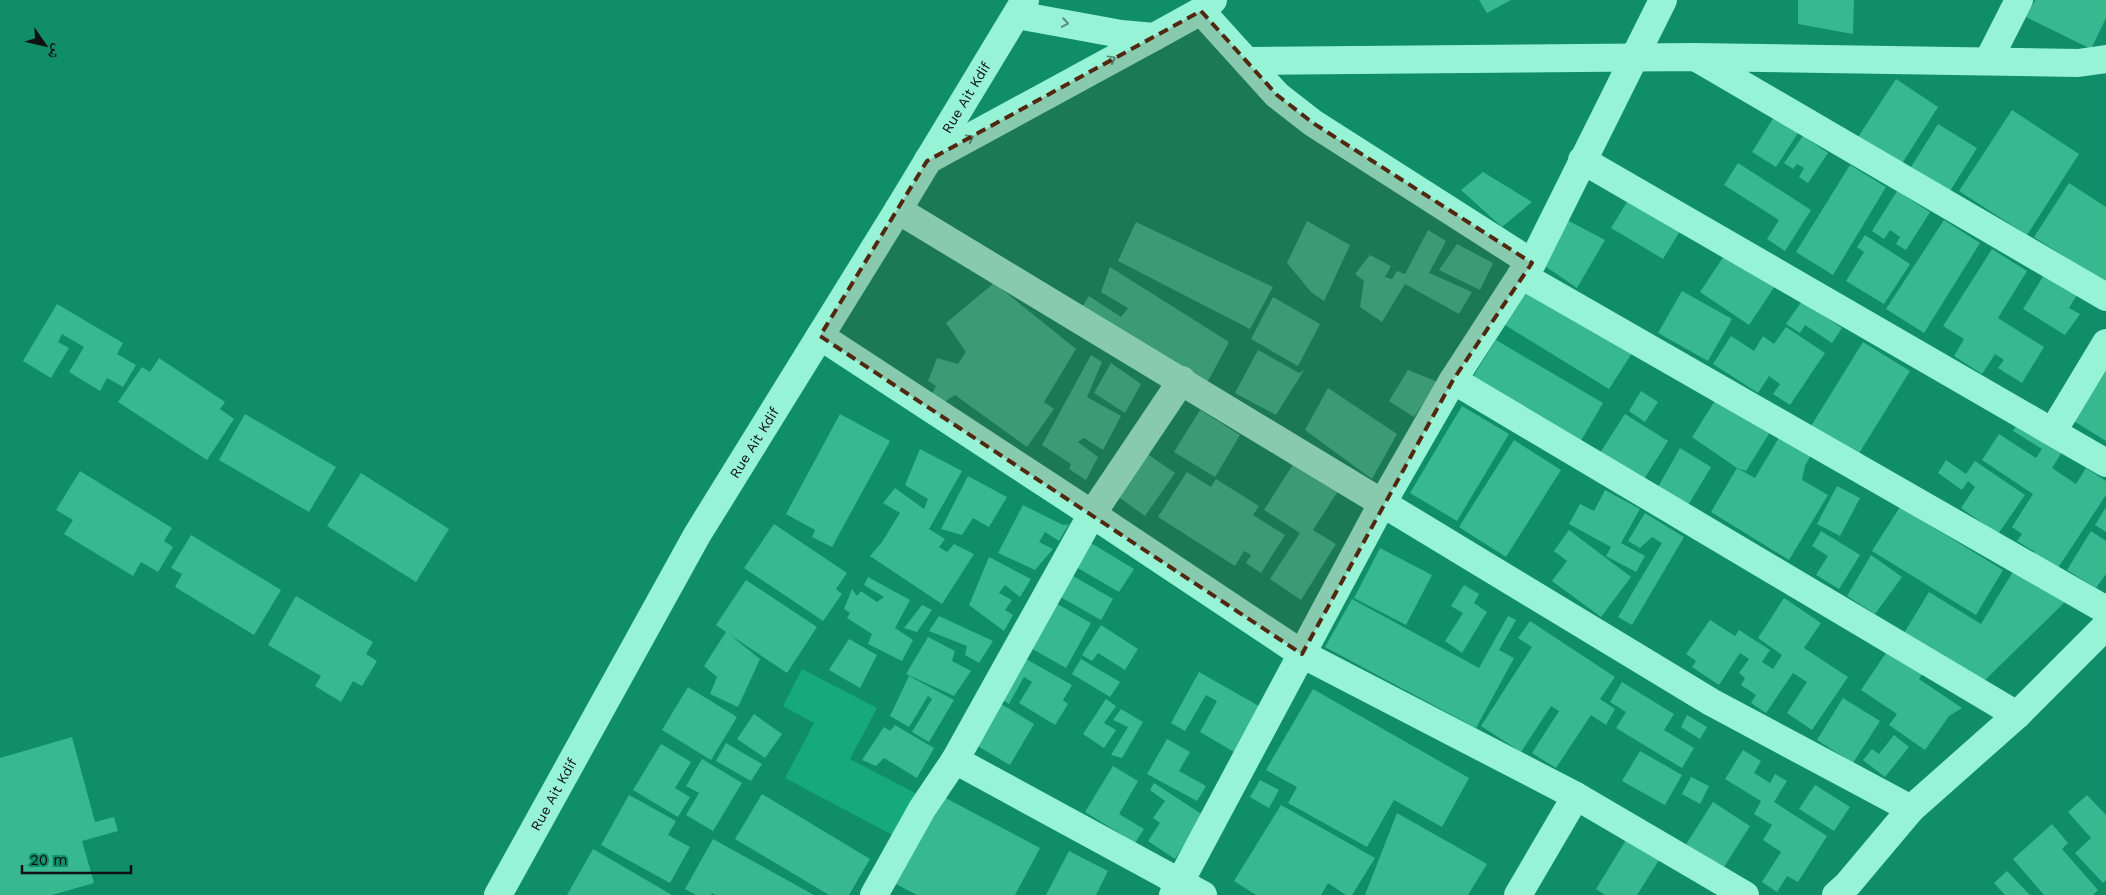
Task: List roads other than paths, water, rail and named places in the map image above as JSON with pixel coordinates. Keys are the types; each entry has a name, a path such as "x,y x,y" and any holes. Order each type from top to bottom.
{"street":[{"path":"955,760 1186,891 1302,654 1383,502 1453,380 1527,269 1663,0"},
{"path":"1988,61 2019,0"},
{"path":"927,161 1207,5 1248,61 1277,95 1313,123 1527,269 2106,610"},
{"path":"1021,7 1121,34 1154,36"},
{"name":"Rue Ait Kdif","path":"498,895 697,536 1021,7"},
{"path":"1694,57 2106,297"},
{"path":"1248,61 1694,57 2078,63 2106,59"},
{"path":"1582,160 2106,463"},
{"path":"898,210 1182,380 1711,702 1911,809"},
{"path":"820,336 1302,654 1576,796 1745,895"},
{"path":"2053,431 2106,343"},
{"path":"874,895 922,809 955,760 1092,514 1182,380"},
{"path":"1453,380 2016,715"},
{"path":"1836,895 1848,884 1911,809 2016,715 2106,626"},
{"path":"1518,895 1576,796"}]}
